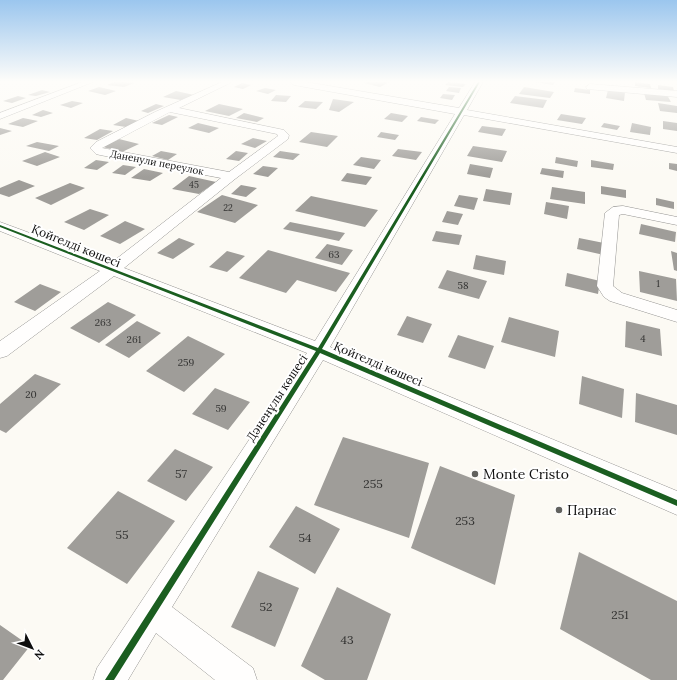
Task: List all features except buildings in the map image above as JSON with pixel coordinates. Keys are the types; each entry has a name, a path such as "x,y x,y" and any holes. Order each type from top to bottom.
{"street":[{"name":"Даненули переулок","path":"161,114 100,144 96,148 100,152 231,176"},
{"name":"Даненули переулок","path":"0,351 111,270 231,176 283,139 284,135 280,132 193,114"},
{"name":"Дәненұлы көшесі","path":"109,680 319,350 459,114"},
{"path":"476,114 677,150"},
{"path":"677,221 623,210 618,210 612,213 606,286 610,293 616,297 677,316"},
{"name":"Қойгелді көшесі","path":"0,226 319,350 677,503"},
{"path":"153,611 241,680"}],"cycle path":[{"path":"109,680 319,350 460,114"},
{"path":"0,226 319,350 677,503"}],"place":[{"name":"Monte Cristo","path":"475,474"},
{"name":"Парнас","path":"559,510"}]}
